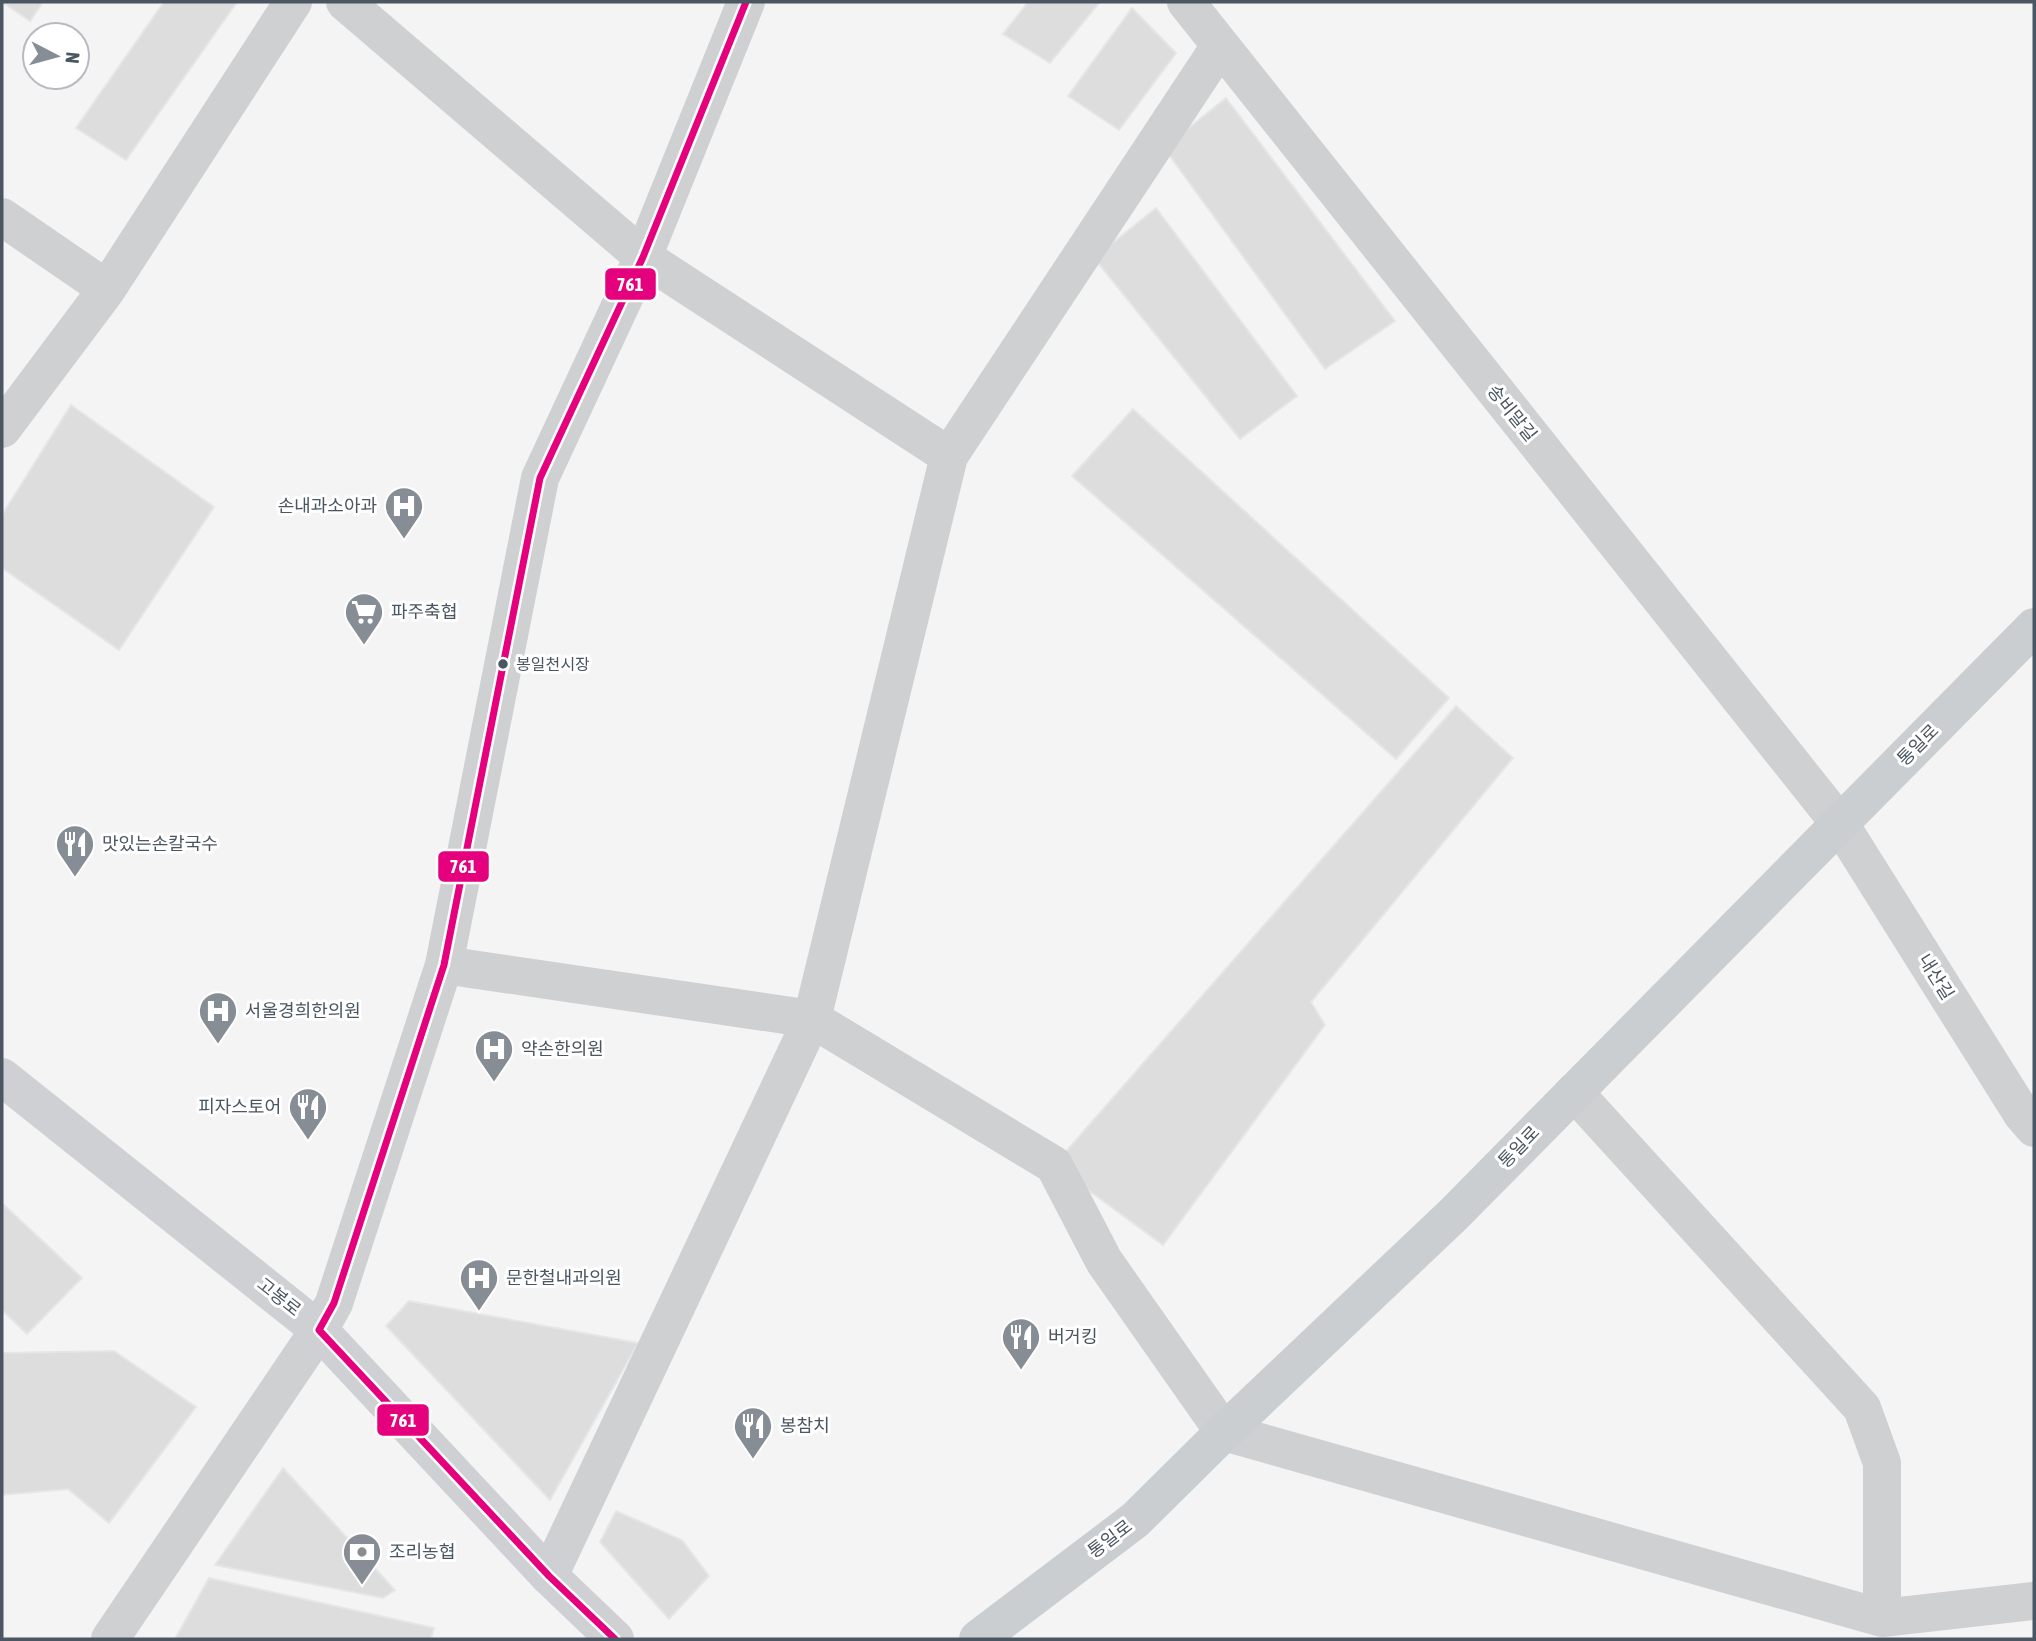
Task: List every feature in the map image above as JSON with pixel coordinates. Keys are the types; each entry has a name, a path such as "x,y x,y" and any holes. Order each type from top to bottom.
{"main road":[{"name":"통일로","path":"978,1639 1135,1520 1453,1215 2034,627"},
{"name":"고봉로","path":"2,1077 319,1329 549,1576 615,1639"}],"street":[{"path":"2,429 107,289 293,2"},
{"path":"345,2 643,257 949,456"},
{"path":"110,1639 334,1303 444,965 540,478 643,257 746,2"},
{"name":"송비말길","path":"1186,2 1840,824"},
{"path":"549,1576 811,1019 949,456 1220,46"},
{"path":"2,217 107,289"},
{"name":"내산길","path":"1840,824 2030,1115"},
{"path":"444,965 811,1019 1054,1165 1104,1261 1224,1432 1882,1618 2034,1601"},
{"path":"1574,1092 1862,1408 1882,1463 1882,1618"}],"building":[{"path":"2,2 43,2 30,21"},
{"path":"164,2 237,2 126,160 76,128"},
{"path":"1028,2 1100,2 1050,63 1003,34"},
{"path":"1132,8 1176,53 1119,130 1068,96"},
{"path":"1226,98 1395,321 1325,369 1164,148"},
{"path":"1156,208 1297,396 1240,439 1094,258"},
{"path":"71,405 214,507 119,650 2,568 2,515"},
{"path":"1133,409 1449,698 1396,759 1072,476"},
{"path":"1456,706 1513,758 1311,1002 1325,1025 1163,1245 1054,1165"},
{"path":"2,1203 82,1278 27,1334 2,1310"},
{"path":"409,1301 638,1343 550,1500 386,1326"},
{"path":"114,1351 196,1407 109,1523 68,1489 2,1495 2,1353"},
{"path":"283,1468 395,1590 383,1598 215,1565"},
{"path":"616,1511 682,1540 709,1576 669,1619 600,1542"},
{"path":"209,1578 434,1628 431,1639 175,1639"}],"transit line":[{"name":"761","path":"615,1639 549,1576 319,1330 334,1303 444,965 540,478 643,257 746,2"}],"place":[{"name":"손내과소아과","path":"404,540"},
{"name":"파주축협","path":"364,646"},
{"name":"봉일천시장","path":"503,664"},
{"name":"맛있는손칼국수","path":"75,878"},
{"name":"서울경희한의원","path":"218,1045"},
{"name":"약손한의원","path":"494,1083"},
{"name":"피자스토어","path":"308,1141"},
{"name":"문한철내과의원","path":"479,1312"},
{"name":"버거킹","path":"1021,1371"},
{"name":"봉참치","path":"753,1460"},
{"name":"조리농협","path":"362,1586"}]}
